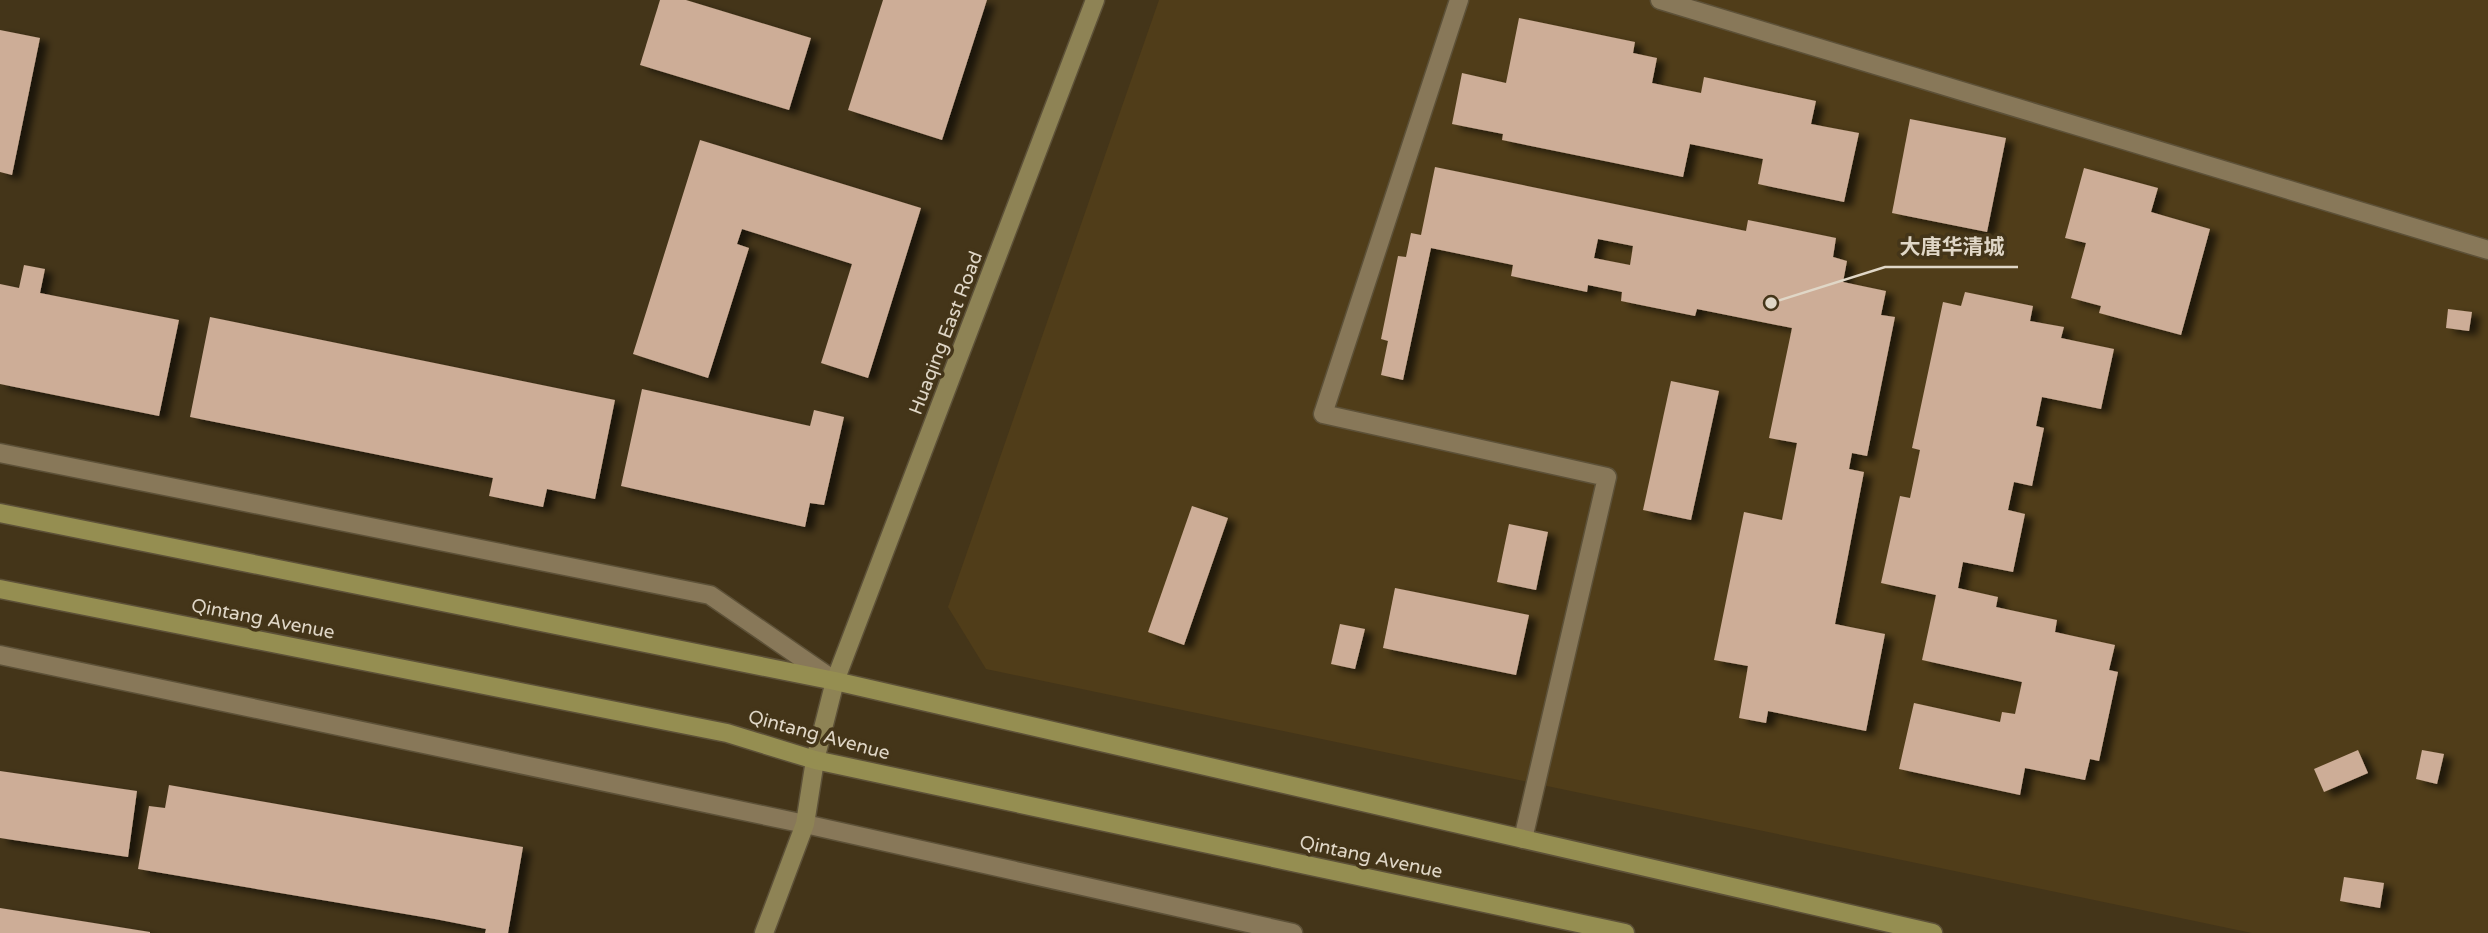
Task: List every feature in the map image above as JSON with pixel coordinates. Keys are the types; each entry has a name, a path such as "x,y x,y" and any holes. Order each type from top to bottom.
{"main road":[{"path":"0,513 835,681 1933,933"},
{"name":"Qintang Avenue","path":"0,589 727,733 815,760 1625,933"}],"street":[{"name":"Huaqing East Road","path":"764,933 806,824 815,760 835,681 1095,0"},
{"path":"1459,0 1323,414 1607,477 1523,839"},
{"path":"1660,0 2488,250"},
{"path":"0,453 710,595 835,681"},
{"path":"0,655 806,824 1293,933"}],"shaded area":[{"path":"1159,0 2488,0 2488,933 2252,933 986,669 948,607"}],"building":[{"path":"660,0 686,0 811,38 789,110 640,65"},
{"path":"883,0 987,0 942,140 848,110"},
{"path":"1519,18 1635,42 1633,53 1657,58 1652,83 1701,93 1704,77 1816,101 1811,124 1859,133 1844,202 1758,184 1763,159 1690,144 1683,177 1502,140 1503,134 1452,124 1462,73 1506,83"},
{"path":"0,30 40,38 12,175 0,172"},
{"path":"1910,119 2006,138 1987,232 1892,213"},
{"path":"700,140 921,208 868,378 821,363 852,264 742,229 737,244 749,248 708,378 633,354"},
{"path":"1435,167 1746,231 1748,220 1836,238 1833,257 1847,261 1843,282 1886,291 1881,315 1895,317 1867,456 1852,453 1849,469 1864,472 1835,624 1885,634 1866,731 1768,711 1766,723 1739,718 1748,666 1714,660 1744,512 1782,520 1797,443 1769,438 1792,328 1697,309 1695,316 1621,301 1622,292 1588,285 1587,292 1511,276 1513,265 1431,248 1403,380 1381,375 1388,341 1381,339 1398,256 1406,257 1411,233 1421,235","holes":["1598,239 1633,246 1630,265 1594,258"]},
{"path":"2084,168 2158,188 2151,212 2210,229 2181,335 2099,313 2101,306 2071,298 2086,243 2065,238"},
{"path":"24,265 45,269 40,293 179,320 159,416 0,384 0,284 19,288"},
{"path":"1965,292 2033,306 2030,321 2064,327 2061,338 2114,349 2101,409 2042,397 2036,426 2044,428 2032,486 2014,482 2008,510 2025,514 2013,572 1963,562 1958,588 1998,597 1996,607 2057,620 2055,632 2115,645 2109,670 2118,672 2099,761 2090,759 2085,780 2025,768 2020,795 1899,769 1914,703 2000,722 2002,712 2015,714 2022,682 1922,660 1936,595 1881,583 1900,496 1910,498 1920,450 1912,448 1943,302 1961,306"},
{"path":"2448,309 2472,312 2469,331 2446,328"},
{"path":"210,317 615,400 595,499 547,489 543,507 489,496 493,478 190,417"},
{"path":"1671,381 1719,391 1691,520 1643,510"},
{"path":"642,389 810,426 814,410 844,417 824,505 810,503 805,527 621,486"},
{"path":"1192,506 1228,518 1184,645 1148,632"},
{"path":"1509,524 1548,532 1536,590 1497,582"},
{"path":"1395,588 1529,615 1516,675 1383,648"},
{"path":"1340,624 1365,629 1355,669 1331,664"},
{"path":"2358,750 2368,773 2324,792 2314,769"},
{"path":"2422,750 2444,754 2437,784 2416,779"},
{"path":"0,771 137,791 128,857 0,838"},
{"path":"169,785 523,847 508,933 485,933 486,929 435,919 138,869 149,806 165,808"},
{"path":"2344,877 2384,883 2380,908 2340,901"},
{"path":"0,908 150,932 150,933 0,933"}],"place":[{"name":"大唐华清城","path":"1771,303"}]}
